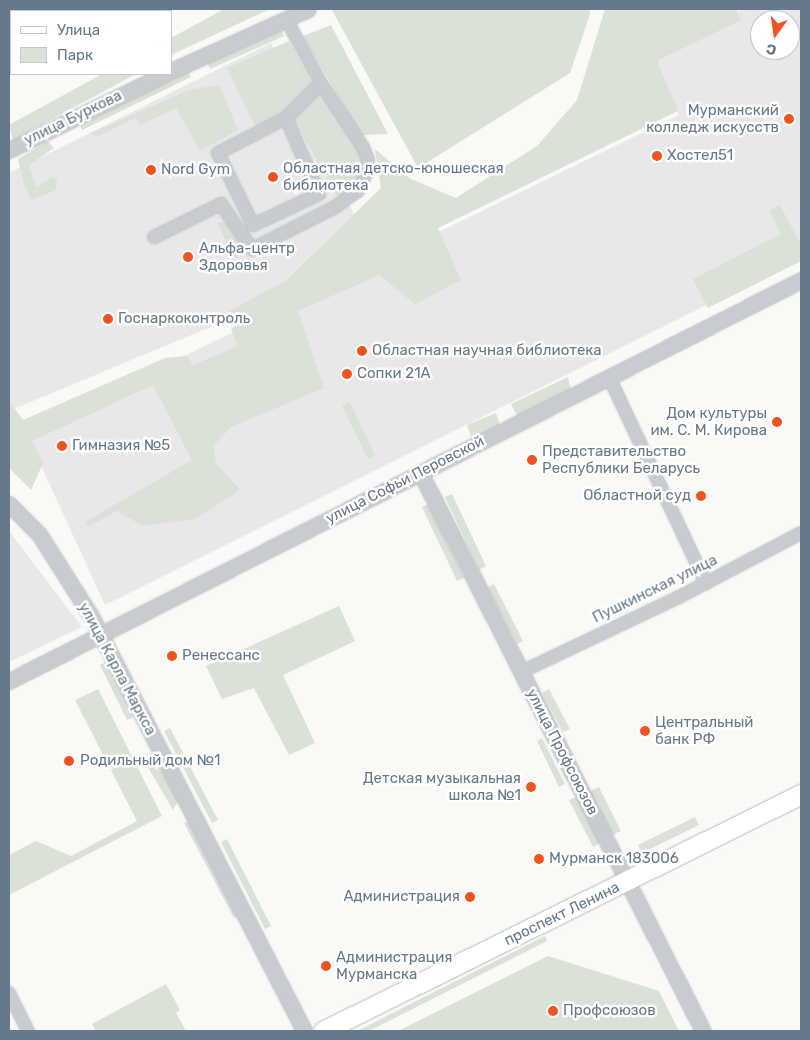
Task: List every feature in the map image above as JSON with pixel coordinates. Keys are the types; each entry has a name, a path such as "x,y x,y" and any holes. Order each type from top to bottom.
{"main road":[{"name":"проспект Ленина","path":"323,1031 628,882 801,794"}],"street":[{"path":"172,70 308,9"},
{"path":"154,237 220,204 252,249 336,207 358,191 366,174 368,159 364,147 321,83 286,19"},
{"name":"улица Буркова","path":"9,150 163,75"},
{"path":"286,118 319,194 253,226 218,153 286,118 321,83"},
{"name":"улица Софьи Перовской","path":"9,681 801,280"},
{"path":"608,377 706,582"},
{"name":"улица Профсоюзов","path":"420,472 703,1031"},
{"name":"улица Карла Маркса","path":"9,504 39,534 100,635 304,1031"},
{"name":"Пушкинская улица","path":"521,672 706,582 801,533"},
{"path":"9,993 28,1031"}],"shaded area":[{"path":"742,9 801,9 801,258 105,605 26,433 679,115 653,61"},
{"path":"271,43 354,214 256,308 9,411 9,173"},
{"path":"9,531 82,627 9,662"}],"green space":[{"path":"224,9 270,9 172,55 172,37"},
{"path":"589,9 590,14 570,73 418,168 332,10"},
{"path":"605,9 736,9 741,20 657,61 678,111 438,228 461,280 415,304 379,275 298,311 324,388 231,427 213,446 216,463 240,490 195,519 143,526 117,511 88,527 85,522 192,460 153,385 32,441 43,463 31,490 9,468 9,401 23,420 165,358 187,356 193,365 238,346 231,329 237,325 228,312 285,281 381,188 375,149 411,179 456,198 537,146 577,100"},
{"path":"331,25 388,134 361,135 303,36"},
{"path":"282,30 284,36 210,69 207,63"},
{"path":"289,41 312,82 293,107 256,128 227,68"},
{"path":"188,71 191,77 82,130 80,125"},
{"path":"100,75 134,75 13,140 9,125"},
{"path":"219,85 238,130 200,151 176,108 140,125 135,118 96,137 91,133 189,90"},
{"path":"320,92 363,158 358,182 338,198 292,116"},
{"path":"48,141 54,148 29,165 36,187 53,177 57,180 56,190 31,200 24,184 18,159"},
{"path":"780,205 801,245 801,261 708,308 693,279 781,234 769,210"},
{"path":"217,223 231,224 244,254 235,258"},
{"path":"568,377 572,394 519,419 511,404"},
{"path":"350,402 375,455 368,459 342,406"},
{"path":"496,413 501,427 473,442 467,425"},
{"path":"452,494 486,566 479,570 445,497"},
{"path":"428,504 464,578 457,581 422,507"},
{"path":"494,584 523,641 517,644 488,587"},
{"path":"339,606 355,641 283,675 315,743 289,755 254,688 222,699 206,666"},
{"path":"109,660 133,718 127,720 100,665"},
{"path":"98,689 162,816 9,895 9,855 36,841 71,856 137,821 75,700"},
{"path":"549,689 570,729 563,732 542,693"},
{"path":"170,728 218,820 212,823 164,731"},
{"path":"542,738 565,784 559,787 537,741"},
{"path":"150,753 179,799 173,810 149,769 146,756"},
{"path":"599,787 621,831 613,835 590,791"},
{"path":"576,797 600,843 593,847 569,800"},
{"path":"695,817 699,825 642,853 638,845"},
{"path":"189,821 239,916 234,918 184,823"},
{"path":"227,839 271,926 265,929 221,842"},
{"path":"545,936 547,941 369,1031 357,1031"},
{"name":"Профсоюзов","path":"548,956 659,991 679,1031 398,1031"},
{"path":"166,984 180,1010 176,1013 186,1031 96,1031 92,1024"}],"place":[{"name":"Мурманский колледж искусств","path":"789,119"},
{"name":"Хостел51","path":"657,156"},
{"name":"Nord Gym","path":"151,170"},
{"name":"Областная детско-юношеская библиотека","path":"273,177"},
{"name":"Альфа-центр Здоровья","path":"188,257"},
{"name":"Госнаркоконтроль","path":"108,319"},
{"name":"Областная научная библиотека","path":"362,351"},
{"name":"Сопки 21А","path":"347,374"},
{"name":"Дом культуры им. С. М. Кирова","path":"777,422"},
{"name":"Гимназия №5","path":"62,446"},
{"name":"Представительство Республики Беларусь","path":"532,460"},
{"name":"Областной суд","path":"701,496"},
{"name":"Ренессанс","path":"172,656"},
{"name":"Центральный банк РФ","path":"645,731"},
{"name":"Родильный дом №1","path":"69,761"},
{"name":"Детская музыкальная школа №1","path":"531,787"},
{"name":"Мурманск 183006","path":"539,859"},
{"name":"Администрация","path":"470,897"},
{"name":"Администрация Мурманска","path":"326,966"},
{"name":"Профсоюзов","path":"553,1011"}]}
